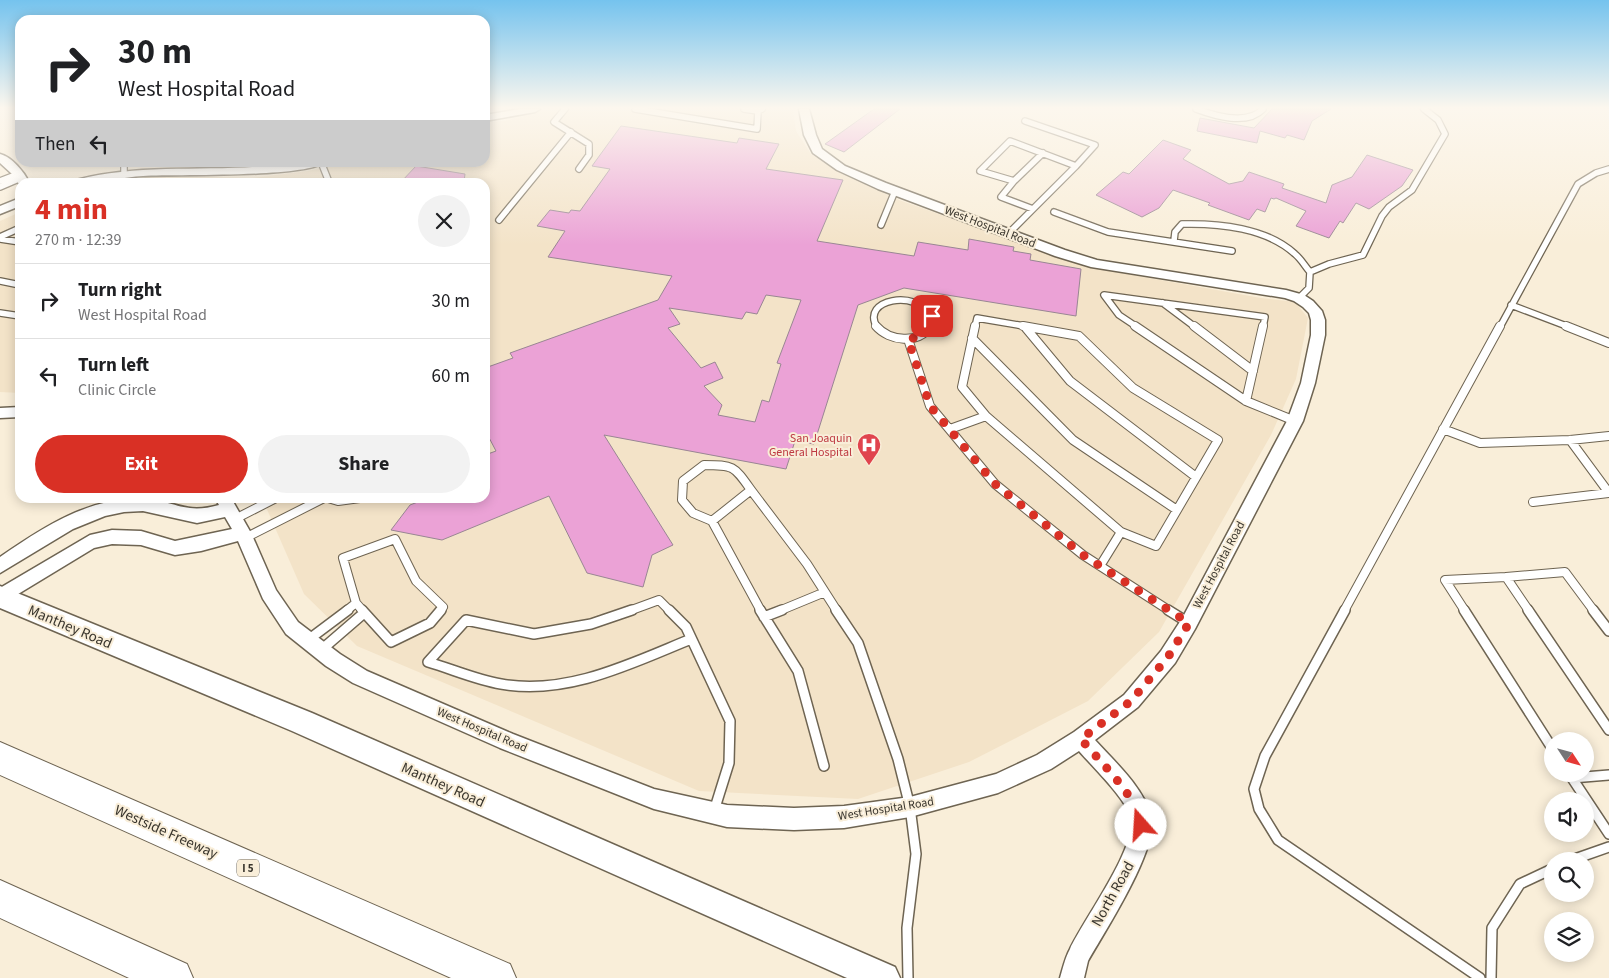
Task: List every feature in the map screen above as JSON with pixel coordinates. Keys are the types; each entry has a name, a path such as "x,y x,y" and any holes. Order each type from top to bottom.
{"highway":[{"name":"Westside Freeway","path":"0,758 496,978"},
{"path":"0,899 173,978"}],"street":[{"name":"West Hospital Road","path":"235,519 269,594 292,628 314,646 360,677 507,741 654,798 727,816 794,819 844,817 910,807 948,798 998,783 1044,762 1081,739 1131,701 1168,657 1189,623 1295,421 1308,383 1318,335 1318,320 1315,311 1299,298 1286,294 1096,264 1008,234 895,191 841,168 822,155"},
{"path":"1,158 20,178"},
{"path":"93,178 124,168 261,170 283,167"},
{"path":"0,210 15,204"},
{"path":"0,413 15,412"},
{"path":"0,566 60,528 91,514 115,507 141,505 158,507 190,516 235,519"},
{"path":"0,597 90,542 112,537 141,538 174,548 201,544 235,519"},
{"name":"Manthey Road","path":"0,597 302,722 884,978"},
{"name":"North Road","path":"1072,978 1078,957 1137,851 1142,835 1140,815 1134,802 1081,739"}],"lane":[{"path":"499,220 552,155"},
{"path":"579,169 589,155"},
{"path":"996,155 980,171 1014,181"},
{"path":"1033,209 1001,197 1014,181 1041,155"},
{"path":"1047,155 1076,166"},
{"path":"1008,234 1086,155"},
{"path":"1310,272 1329,264 1363,255 1385,212 1412,190 1433,155"},
{"path":"1480,978 1278,840 1259,809 1254,790 1264,756 1578,184 1596,173 1609,169"},
{"path":"0,181 15,179"},
{"path":"0,187 15,180"},
{"path":"881,225 895,191"},
{"path":"1054,212 1108,232 1232,250"},
{"path":"1174,241 1175,232 1182,224 1203,223 1236,228 1270,239 1294,253 1310,272 1309,288 1299,298"},
{"path":"0,238 15,230"},
{"path":"0,238 15,241"},
{"path":"0,281 15,283"},
{"path":"1246,401 1265,317 1104,294 1119,315 1246,401 1295,421"},
{"path":"903,300 912,301 927,310 932,316 930,328 925,334 908,339 888,336 874,326 873,313 878,307 885,302 903,300"},
{"path":"1162,303 1253,371"},
{"path":"1511,305 1609,343"},
{"path":"0,313 15,315"},
{"path":"977,318 1025,327 1079,336 1133,388 1218,440 1156,546 1121,532 986,416 962,387 977,318"},
{"path":"1025,327 1070,381 1196,477"},
{"path":"972,338 1073,440 1177,510"},
{"path":"908,339 930,406 995,484 1083,555 1189,623"},
{"path":"950,429 986,416"},
{"path":"1443,428 1480,443 1570,440 1609,436"},
{"path":"1533,502 1609,493 1570,440"},
{"path":"824,766 798,671 764,617 712,521 693,513 682,500 683,481 704,465 728,465 738,472 807,564 858,643 898,759 910,807 916,854 908,928 908,978"},
{"path":"712,521 752,489"},
{"path":"235,519 266,503"},
{"path":"235,519 303,503"},
{"path":"1100,566 1121,532"},
{"path":"395,539 416,581 443,607 430,623 391,642 364,613 356,603 343,558 395,539"},
{"path":"1544,735 1445,580 1565,572 1609,631"},
{"path":"1506,577 1609,730"},
{"path":"764,617 825,592"},
{"path":"691,639 615,670 547,687 501,684 428,662 466,620 534,634 591,624 659,600 686,627 730,721 728,762 714,813"},
{"path":"314,646 356,603"},
{"path":"314,646 364,613"},
{"path":"1594,775 1609,775"},
{"path":"1574,782 1609,834"},
{"path":"1594,852 1609,847"},
{"path":"1491,978 1492,928 1520,884 1544,873"}],"shaded area":[{"name":"San Joaquin General Hospital","path":"490,155 812,155 842,174 899,200 1093,268 1261,298 1295,302 1308,318 1296,379 1271,435 1159,632 1088,701 969,762 858,799 699,791 357,646 304,594 264,503 490,503 490,178 252,178 324,167 490,167"},
{"name":"San Joaquin General Hospital","path":"158,176 252,178 140,178"},
{"path":"15,214 15,393 0,392 0,221"}],"building":[{"path":"600,155 773,155 766,169 843,180 817,241 914,256 918,242 968,250 969,239 1014,247 1013,251 1031,254 1030,260 1081,269 1076,316 904,288 858,305 814,444 795,441 786,469 604,435 673,545 652,555 643,587 587,573 549,496 442,540 391,530 410,505 415,503 490,503 490,453 496,451 490,440 490,366 513,358 510,353 658,300 672,276 548,257 565,231 537,226 550,210 569,213 571,210 580,211 610,169 592,166","holes":["766,295 801,300 777,363 781,364 769,402 762,400 755,422 718,415 722,405 704,386 723,378 715,362 701,368 668,328 680,324 669,308 742,319 746,312 757,314"]},
{"path":"1148,155 1187,155 1183,159 1229,184 1243,181 1249,172 1284,184 1282,188 1326,203 1332,185 1352,177 1367,155 1413,170 1402,186 1369,209 1356,203 1343,223 1340,221 1329,238 1296,226 1306,211 1276,198 1271,198 1265,212 1257,209 1249,220 1173,190 1159,208 1142,217 1096,195 1123,172 1129,174"},
{"path":"415,167 465,174 464,178 405,178"}],"place":[{"name":"San Joaquin General Hospital","path":"869,466"}],"route":[{"path":"932,316 930,328 925,334 908,339 930,406 995,484 1083,555 1189,623 1168,657 1131,701 1081,739 1134,802 1140,815 1141,825"}]}
